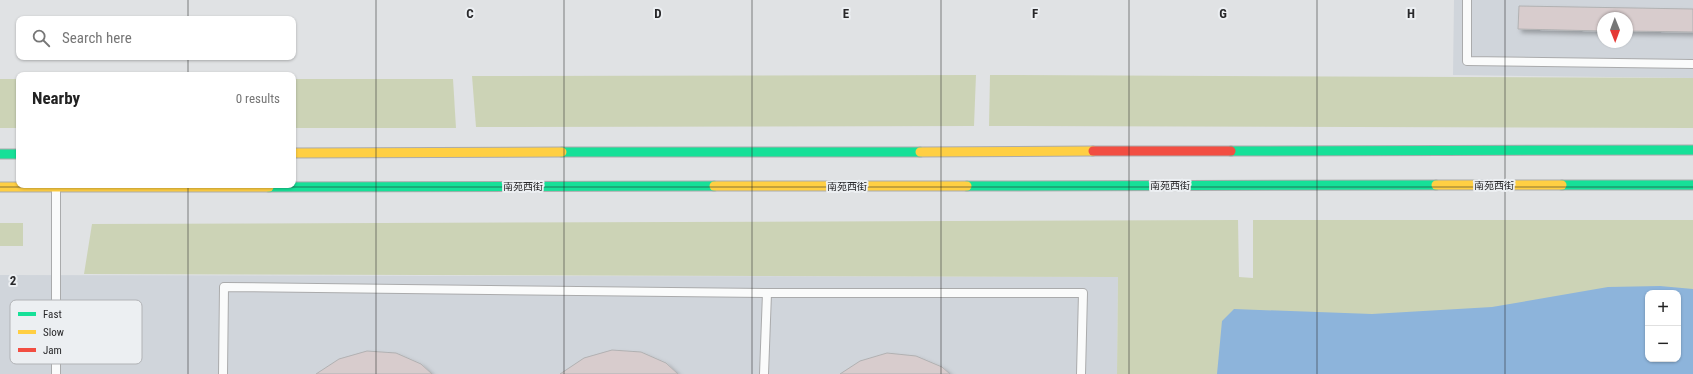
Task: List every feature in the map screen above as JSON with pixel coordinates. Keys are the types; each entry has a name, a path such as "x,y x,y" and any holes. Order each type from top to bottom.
{"main road":[{"path":"296,153 1693,150"},
{"path":"0,154 16,154"},
{"name":"南苑西街","path":"296,186 1693,185"},
{"name":"南苑西街","path":"0,187 16,187"}],"lane":[{"path":"1467,0 1467,61 1693,64"},
{"path":"56,188 56,300"},
{"path":"224,374 224,287 767,293 1083,293 1081,374"},
{"path":"764,374 767,293"}],"shaded area":[{"path":"1454,0 1693,0 1693,78 1453,75"},
{"path":"0,275 1118,277 1117,374 0,374"}],"green space":[{"path":"976,75 974,126 476,127 472,76"},
{"path":"990,75 1693,78 1693,128 989,126"},
{"path":"0,79 16,79 16,128 0,128"},
{"path":"296,79 453,79 456,128 296,128"},
{"path":"1238,220 1239,277 1253,278 1253,220 1693,220 1693,374 1117,374 1118,277 84,274 92,224"},
{"path":"0,223 23,223 23,246 0,246"}],"water":[{"path":"1660,286 1693,289 1693,374 1217,374 1222,321 1234,309 1372,314 1492,307 1608,287"}],"building":[{"path":"1519,6 1693,9 1693,32 1633,31 1633,12 1597,12 1597,31 1518,29"},
{"path":"612,350 641,352 666,363 678,374 560,374 584,358"},
{"path":"367,351 396,353 421,364 432,374 316,374 339,359"},
{"path":"887,353 916,356 942,367 950,374 840,374 860,361"}],"traffic: fast":[{"path":"1231,151 1693,150"},
{"path":"562,152 920,152"},
{"path":"0,154 16,154"},
{"path":"967,186 1436,185"},
{"path":"1562,185 1693,185"},
{"path":"296,187 714,186"}],"traffic: slow":[{"path":"920,152 1093,151"},
{"path":"296,153 562,152"},
{"path":"1436,185 1562,185"},
{"path":"714,186 967,186"},
{"path":"0,187 16,187"}],"traffic: jam":[{"path":"1093,151 1231,151"}]}
